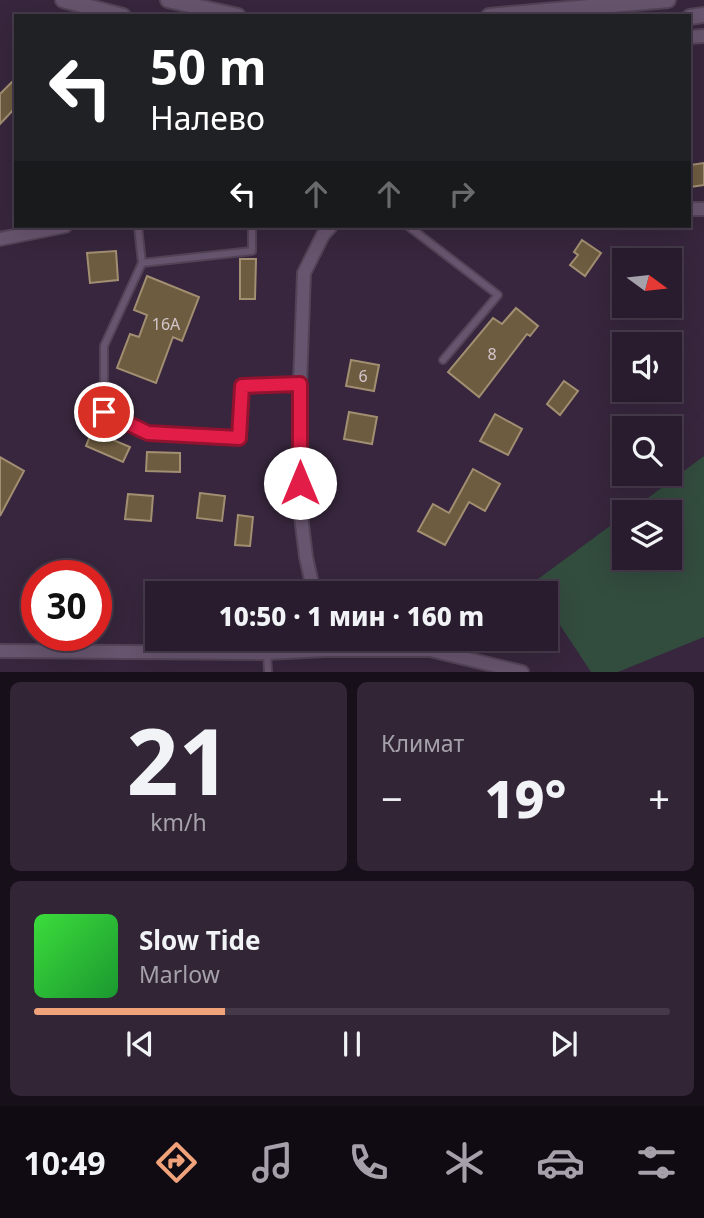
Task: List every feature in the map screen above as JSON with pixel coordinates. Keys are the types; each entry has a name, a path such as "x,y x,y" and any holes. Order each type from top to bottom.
{"street":[{"path":"64,0 116,14"},
{"path":"168,0 229,14"},
{"path":"503,14 575,4 668,0"},
{"path":"0,239 55,228"},
{"path":"311,581 300,508 300,384 304,273 329,228"},
{"path":"0,651 282,651"},
{"path":"434,651 522,672"}],"lane":[{"path":"138,228 142,262 104,346 104,412 148,433 239,438 242,386 300,384"},
{"path":"142,262 252,251 252,228"},
{"path":"411,228 498,295 443,360"},
{"path":"267,653 268,672"}],"green space":[{"path":"704,456 704,637 618,672 591,672 558,622 558,581 535,581 612,525 612,570 682,570 682,500 645,500 664,486 682,486 682,472"}],"building":[{"path":"14,80 14,109 0,124 0,94"},
{"path":"704,163 704,185 691,187 691,165"},
{"path":"582,240 601,253 585,276 570,265 578,255 574,252"},
{"path":"116,251 118,280 90,283 87,253"},
{"path":"240,259 256,259 255,299 240,299"},
{"path":"147,276 199,297 182,341 173,337 156,383 117,368 130,334 139,337 147,315 134,310"},
{"path":"516,308 538,326 530,336 527,334 479,397 448,372 493,318 502,324"},
{"path":"351,360 379,365 374,391 346,386"},
{"path":"564,381 578,391 560,415 547,404"},
{"path":"349,412 377,417 372,444 344,439"},
{"path":"495,414 522,429 508,455 480,441"},
{"path":"92,431 130,447 123,462 86,446"},
{"path":"147,452 180,453 180,472 146,471"},
{"path":"0,457 24,471 0,516"},
{"path":"473,469 500,484 485,511 469,502 445,545 418,531 433,504 449,513"},
{"path":"200,493 225,496 222,521 197,518"},
{"path":"128,494 153,496 151,521 125,519"},
{"path":"238,515 253,517 250,546 235,545"}],"route":[{"path":"104,412 148,433 239,438 242,386 300,384 300,483"}]}
